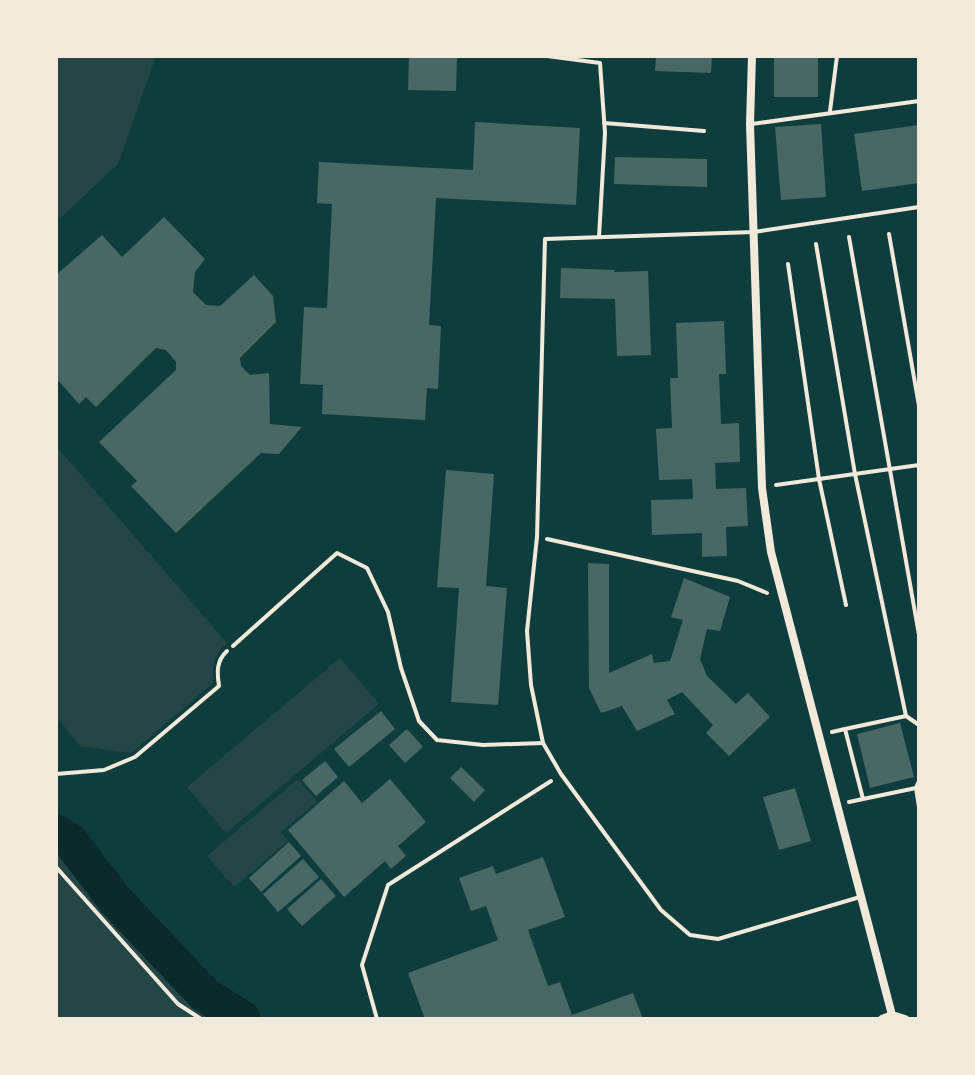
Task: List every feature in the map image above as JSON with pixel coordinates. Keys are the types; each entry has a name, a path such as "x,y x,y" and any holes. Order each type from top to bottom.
{"street":[{"path":"752,56 750,124 762,488 771,552 892,1015"},
{"path":"882,1019 892,1015 905,1019"}],"lane":[{"path":"547,56 600,63 604,123 599,237"},
{"path":"830,111 837,56"},
{"path":"750,124 919,101"},
{"path":"604,123 704,131"},
{"path":"860,897 718,939 690,935 661,910 561,774 543,743 531,685 527,631 537,537 545,239 754,232 919,207"},
{"path":"233,646 337,553 367,568 388,612 401,668 419,721 437,740 483,745 543,743"}],"path":[{"path":"889,234 919,406"},
{"path":"849,237 919,635"},
{"path":"816,244 855,474 906,716 919,725"},
{"path":"788,264 819,479 846,605"},
{"path":"762,488 919,465"},
{"path":"537,537 738,581 783,599"},
{"path":"56,774 104,770 135,757 219,686 217,670 222,656 233,646"},
{"path":"818,735 906,716"},
{"path":"845,729 863,799"},
{"path":"377,1019 362,965 388,885 561,774"},
{"path":"919,781 916,788 919,807"},
{"path":"836,804 916,788"},
{"path":"56,867 178,1004 201,1019"}],"shaded area":[{"path":"56,56 156,56 118,164 56,222"},
{"path":"56,446 227,643 214,661 213,683 131,753 80,746 56,716"},
{"path":"340,658 379,704 226,833 187,787"},
{"path":"298,779 317,802 281,832 288,841 234,887 207,856"},
{"path":"56,817 79,834 110,877 201,976 232,1001 264,1019 56,1019"}],"building":[{"path":"409,56 457,56 456,91 408,90"},
{"path":"656,56 712,56 711,73 655,71"},
{"path":"774,56 818,56 818,97 774,97"},
{"path":"475,122 580,128 576,205 436,198 429,325 441,326 438,389 427,388 425,420 322,414 323,385 300,384 304,307 327,308 332,204 317,203 319,162 473,170"},
{"path":"821,124 826,197 781,200 775,127"},
{"path":"919,125 919,183 862,191 854,134"},
{"path":"615,157 707,159 707,187 614,184"},
{"path":"164,217 205,259 195,272 193,292 206,305 220,306 254,275 273,296 276,322 240,358 241,366 250,375 269,373 270,424 302,427 279,454 261,453 176,533 131,486 137,481 99,442 176,370 176,362 166,350 156,348 96,407 86,397 79,404 56,378 56,275 102,235 122,257"},
{"path":"561,268 648,271 651,355 617,356 615,299 560,298"},
{"path":"724,321 726,374 719,374 721,424 739,423 740,462 715,463 716,489 746,488 748,526 726,527 727,556 702,557 702,533 652,535 651,500 693,499 692,479 659,480 656,429 672,428 670,378 678,378 676,323"},
{"path":"446,470 494,474 486,586 507,588 498,705 451,702 459,588 437,587"},
{"path":"588,563 609,564 609,673 652,654 654,663 670,661 683,620 671,617 684,578 730,597 720,631 707,629 700,659 707,676 736,704 748,693 770,717 729,756 706,733 713,725 682,692 667,700 675,714 637,731 622,706 601,713 589,688"},
{"path":"381,711 395,729 349,767 334,749"},
{"path":"900,723 914,777 870,788 857,734"},
{"path":"407,729 423,747 405,763 389,745"},
{"path":"325,761 338,777 316,796 302,780"},
{"path":"461,767 485,790 474,802 450,778"},
{"path":"390,779 426,822 398,846 406,856 391,869 385,861 344,897 288,830 344,781 362,803"},
{"path":"795,788 811,841 779,850 763,797"},
{"path":"289,842 301,856 261,892 249,878"},
{"path":"543,857 565,917 528,930 548,986 560,982 572,1015 633,993 643,1019 425,1019 408,973 498,940 486,906 471,911 459,878 493,866 496,874"},
{"path":"303,859 319,877 278,912 263,894"},
{"path":"321,879 336,896 302,926 287,909"}],"waterway":[{"path":"56,832 70,841 115,900 205,995 243,1019"}]}
